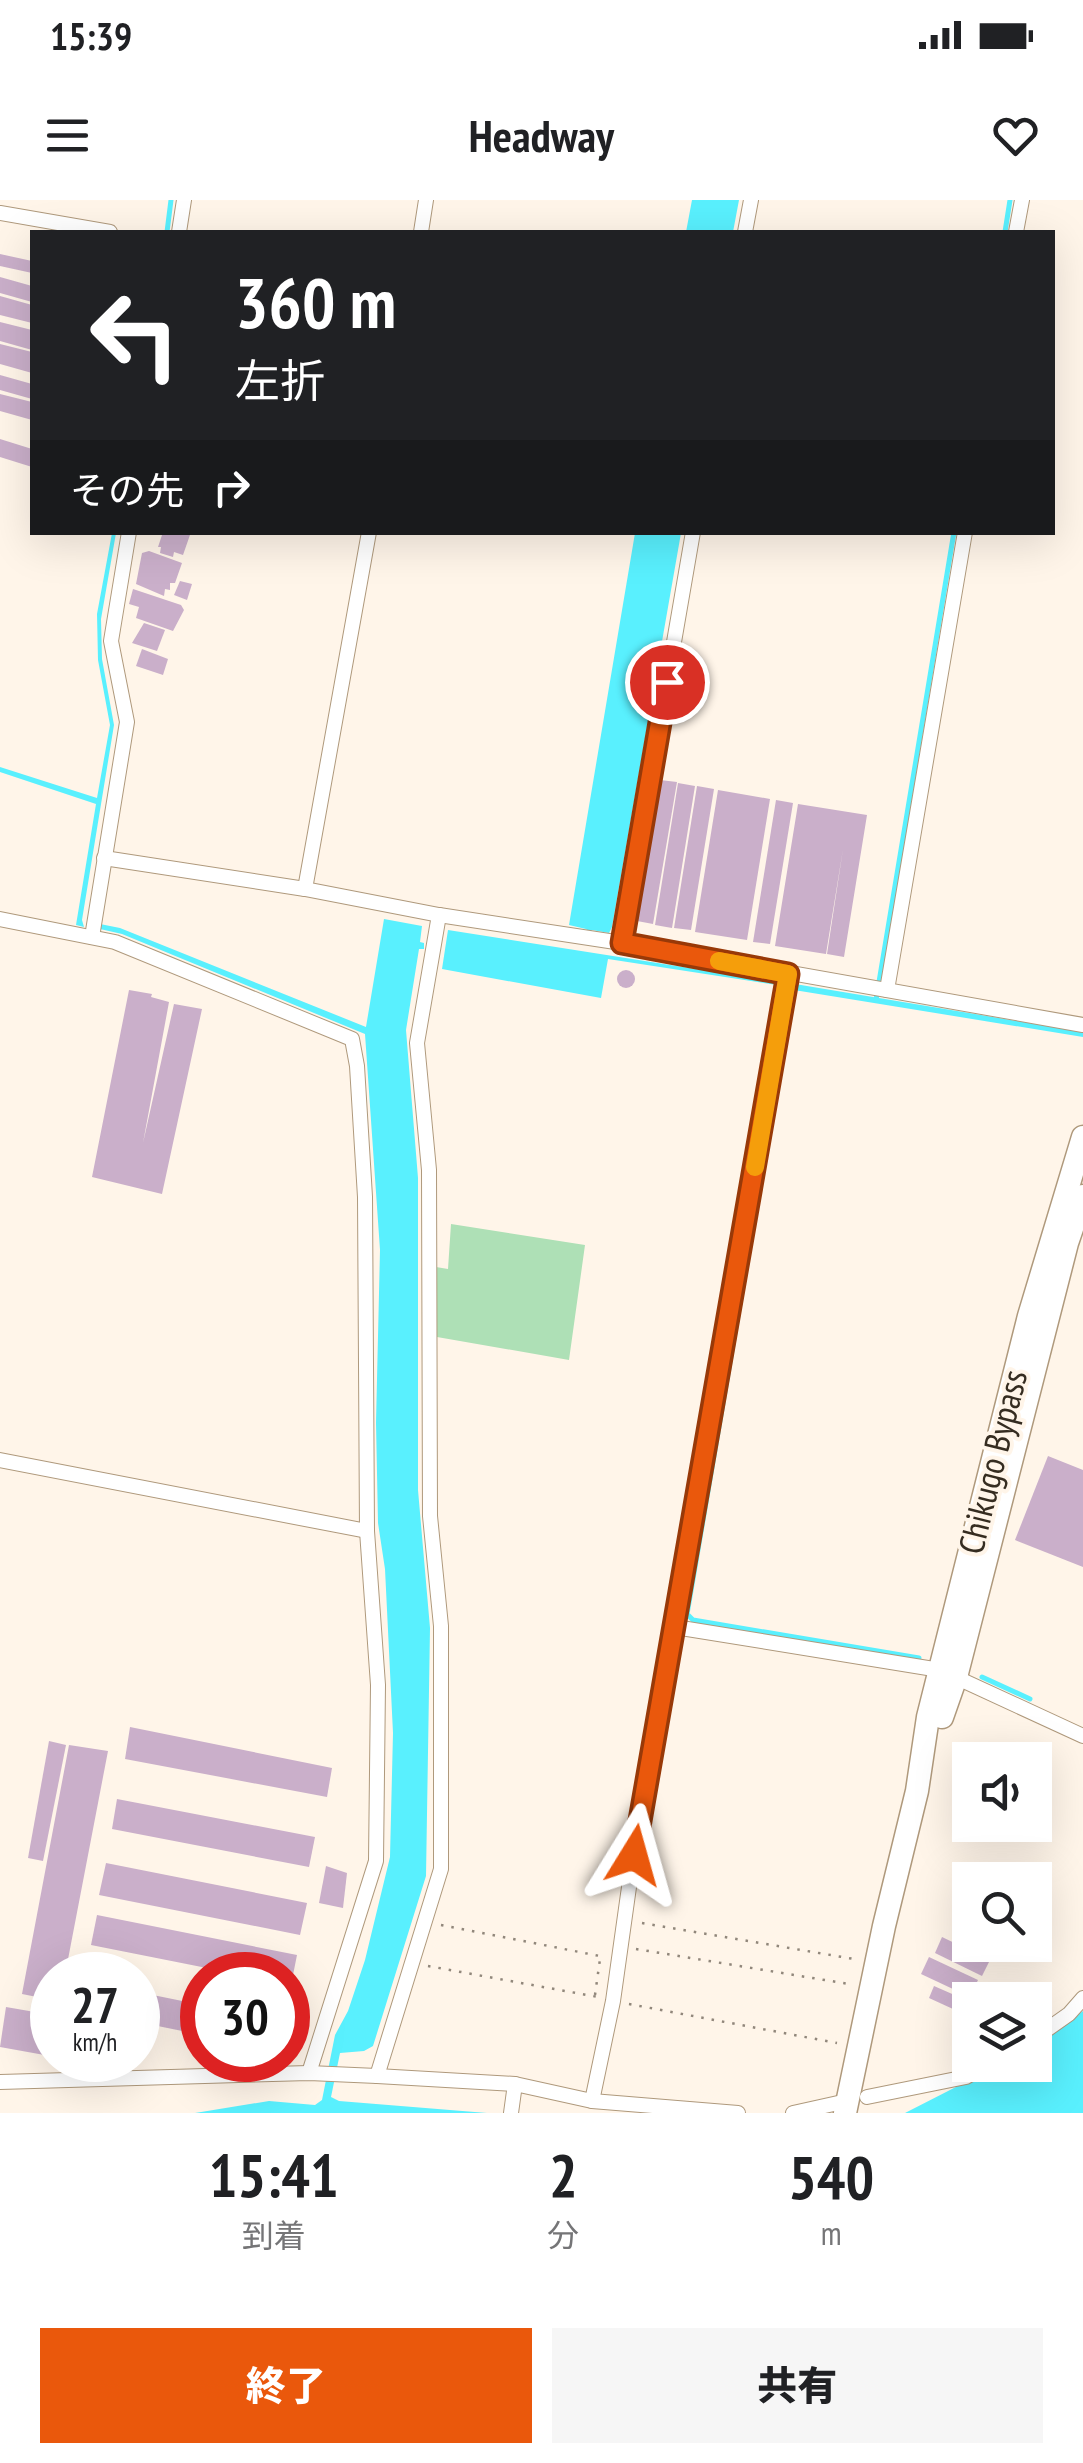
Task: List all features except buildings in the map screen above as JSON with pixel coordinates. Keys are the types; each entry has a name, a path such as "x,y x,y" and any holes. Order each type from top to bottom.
{"highway":[{"name":"Chikugo Bypass","path":"948,1673 1030,1316 1083,1137"},
{"name":"Chikugo Bypass","path":"851,2105 884,1926 917,1791 1083,1196"}],"street":[{"path":"178,230 184,200"},
{"path":"421,230 426,200"},
{"path":"745,230 751,200"},
{"path":"1016,230 1022,200"},
{"path":"0,213 98,230"},
{"path":"92,936 127,722 111,641 129,535"},
{"path":"306,888 367,535"},
{"path":"617,942 692,535"},
{"path":"887,990 964,535"},
{"path":"104,858 306,888 439,915 617,942 1083,1025"},
{"path":"377,2076 441,1869 442,1626 430,1516 429,1170 417,1043 439,915"},
{"path":"0,919 115,942 352,1039 365,1198 367,1530 378,1686 376,1861 310,2074 515,2084 592,2101 738,2113"},
{"path":"592,2101 603,1998 626,1920 638,1823 676,1627 788,974"},
{"path":"0,1460 367,1530"},
{"path":"676,1627 948,1673 1083,1736"},
{"path":"1052,2026 1083,1998"},
{"path":"0,2082 180,2077"},
{"path":"792,2113 851,2105 952,2080"},
{"path":"512,2108 515,2084"}],"path":[{"path":"626,1920 854,1959"},
{"path":"425,1922 600,1956 619,1953 849,1984"},
{"path":"600,1956 603,1998"},
{"path":"412,1963 839,2043"}],"green space":[{"path":"451,1224 585,1245 569,1360 437,1337 436,1267 448,1269"}],"water":[{"path":"692,200 739,200 733,230 686,230"},
{"path":"112,535 116,535 101,619 102,659 114,725 82,920 84,927 76,925 96,804 0,772 0,767 97,798 110,725 98,660 97,614"},
{"path":"635,535 681,535 612,927 609,933 590,933 569,925"},
{"path":"384,919 422,926 420,942 424,943 424,949 419,949 406,1030 418,1178 418,1490 430,1628 426,1876 373,2046 364,2051 340,2053 331,2097 339,2101 487,2113 195,2113 269,2101 315,2105 322,2100 335,2035 348,2011 365,1960 390,1857 393,1733 385,1569 378,1523 376,1423 380,1250 365,1034 122,934 100,929 100,924 120,928 366,1027"},
{"path":"448,930 778,982 777,985 608,959 601,998 442,969"},
{"path":"795,984 1083,1032 1083,1037 794,990"},
{"path":"1083,2011 1083,2113 905,2113 966,2082 1052,2082 1052,2034"}],"waterway":[{"path":"167,230 171,200"},
{"path":"1005,230 1010,200"},
{"path":"876,1000 954,535"},
{"path":"801,988 794,987 687,1614 693,1620 919,1658"},
{"path":"982,1677 1030,1699"}],"slow traffic":[{"path":"719,961 788,974 755,1167"}],"route":[{"path":"634,1855 788,974 622,943 667,682"}]}
